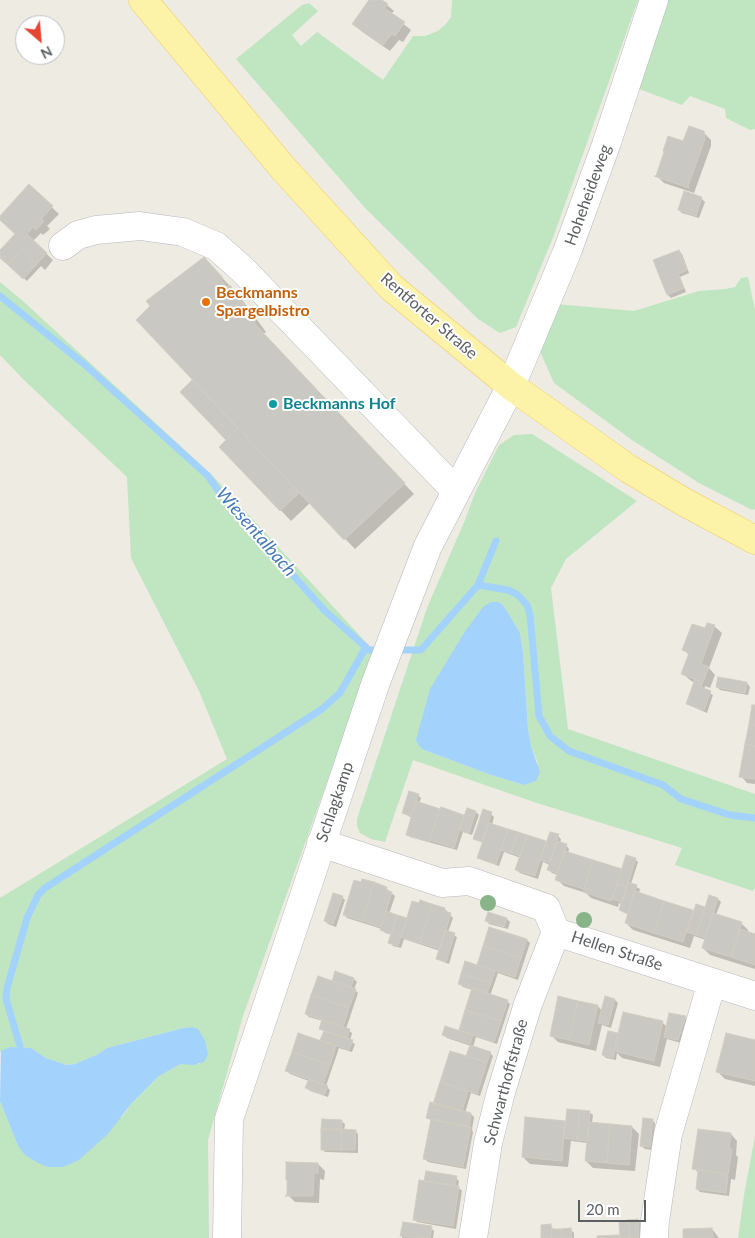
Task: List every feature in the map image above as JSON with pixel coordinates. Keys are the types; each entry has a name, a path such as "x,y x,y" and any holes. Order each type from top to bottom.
{"main road":[{"name":"Rentforter Straße","path":"143,0 282,168 391,287 511,386 629,469 684,502 755,540"}],"street":[{"name":"Hoheheideweg","path":"511,386 574,234 654,0"},
{"path":"63,246 78,235 96,230 140,226 183,232 216,246 243,270 456,491"},
{"name":"Schlagkamp","path":"227,1238 229,1119 321,843 376,682 424,554 511,386"},
{"name":"Hellen Straße","path":"321,843 442,883 469,881 546,908 556,932 755,996"},
{"name":"Schwarthoffstraße","path":"473,1238 488,1143 528,1004 556,932"},
{"path":"654,1238 654,1221 668,1134 712,982"}],"green space":[{"path":"452,0 638,0 554,235 516,327 500,333 478,319 366,209 236,59 302,5 309,3 318,11 292,35 301,46 317,32 383,80 413,36 425,36 438,31 446,24 451,17"},
{"path":"666,0 755,0 755,129 750,130 726,118 725,109 690,96 682,105 639,89"},
{"path":"748,277 755,310 755,509 752,510 699,483 632,440 554,383 539,349 556,304 634,311 699,291 735,287 741,278"},
{"path":"0,282 212,475 374,651 243,1016 208,1140 209,1238 0,1238 0,1101 18,1146 122,1117 131,1104 159,1076 181,1064 200,1064 192,1027 107,1048 75,1064 67,1065 46,1058 31,1048 10,1047 0,1052 0,898 227,759 199,691 131,558 127,477 0,355"},
{"path":"532,434 637,501 566,559 551,588 568,729 755,794 755,888 753,891 675,865 682,848 534,802 413,760 385,842 371,839 360,833 357,819 427,608 475,493 499,445 514,435","holes":["499,602 504,606 520,633 528,729 531,746 538,763 524,785 424,750"]},
{"path":"755,1136 755,1238 738,1238 744,1195"}],"water":[{"path":"491,602 499,602 504,606 520,633 528,729 531,746 540,772 536,781 524,785 424,750 416,740 430,689 464,633 483,607"},
{"path":"192,1027 198,1029 205,1041 208,1054 204,1062 193,1065 181,1064 159,1076 131,1104 108,1134 79,1160 63,1167 48,1167 25,1155 18,1146 0,1101 1,1051 10,1047 31,1048 46,1058 67,1065 75,1064 107,1048"}],"building":[{"path":"369,0 382,0 388,4 384,8 405,22 395,36 392,34 383,45 352,24"},
{"path":"689,126 704,131 705,139 688,186 689,188 654,176 656,176 668,136 683,141"},
{"path":"29,184 53,206 41,219 44,221 36,230 33,227 27,234 47,253 37,264 22,250 8,265 0,258 0,250 15,234 0,220 0,216"},
{"path":"684,191 702,197 696,216 678,210"},
{"path":"22,250 37,264 23,279 8,265"},
{"path":"679,250 687,270 678,274 684,288 667,295 653,260"},
{"name":"Beckmanns Hof","path":"204,257 223,278 221,280 227,287 230,285 256,321 254,323 405,483 344,540 136,320 150,306 146,301"},
{"path":"192,380 238,428 226,440 180,392"},
{"path":"238,428 299,493 280,511 219,447"},
{"path":"707,623 715,625 701,664 709,667 703,682 681,674 689,653 682,650 692,624 705,628"},
{"path":"718,677 747,682 745,693 716,687"},
{"path":"695,679 703,682 701,687 711,691 704,710 686,704"},
{"path":"752,705 755,705 755,725 749,724"},
{"path":"749,724 755,725 755,746 745,744"},
{"path":"745,744 755,746 755,779 739,777"},
{"path":"409,791 419,794 411,816 402,813"},
{"path":"416,801 440,809 429,842 406,835"},
{"path":"441,807 464,815 454,848 430,840"},
{"path":"467,808 476,811 469,833 459,830"},
{"path":"483,809 492,812 482,842 473,839"},
{"path":"489,823 508,829 496,864 477,858"},
{"path":"508,829 518,832 511,853 501,850"},
{"path":"518,832 527,835 520,856 511,853"},
{"path":"550,832 559,834 550,863 540,860"},
{"path":"527,835 546,841 535,876 515,870"},
{"path":"557,841 567,844 557,873 547,870"},
{"path":"565,851 593,860 584,889 555,880"},
{"path":"626,855 636,858 627,887 617,884"},
{"path":"593,860 622,869 611,901 583,892"},
{"path":"362,879 374,882 362,921 343,915 354,880 361,882"},
{"path":"374,882 387,887 386,890 392,892 381,927 362,921"},
{"path":"628,882 637,885 628,914 619,910"},
{"path":"617,884 627,887 622,902 612,899"},
{"path":"635,891 664,901 654,933 625,923"},
{"path":"333,893 343,896 333,924 324,921"},
{"path":"709,895 718,898 705,938 696,935"},
{"path":"420,900 432,904 420,943 401,937 412,901 419,903"},
{"path":"664,901 693,910 683,942 654,933"},
{"path":"432,904 445,908 444,911 451,913 440,949 420,943"},
{"path":"696,904 705,907 696,935 687,932"},
{"path":"386,911 397,915 391,934 380,930"},
{"path":"488,912 507,918 504,927 485,921"},
{"path":"713,913 742,922 731,957 702,948"},
{"path":"397,915 407,918 398,946 388,943"},
{"path":"489,927 527,939 521,958 483,946"},
{"path":"740,929 755,934 755,965 731,957"},
{"path":"445,930 455,933 446,962 436,959"},
{"path":"483,946 521,958 515,977 477,965"},
{"path":"465,961 495,971 491,983 461,974"},
{"path":"335,971 354,978 351,987 332,981"},
{"path":"461,974 491,983 487,993 458,984"},
{"path":"318,976 356,989 349,1008 311,995"},
{"path":"472,988 508,1000 501,1021 465,1010"},
{"path":"311,995 349,1008 343,1027 305,1014"},
{"path":"558,996 578,1001 569,1040 550,1036"},
{"path":"605,996 615,999 608,1025 598,1023"},
{"path":"578,1001 598,1005 589,1045 569,1040"},
{"path":"465,1010 501,1021 494,1042 459,1030"},
{"path":"623,1012 663,1021 654,1061 614,1051"},
{"path":"669,1013 686,1016 678,1040 664,1037"},
{"path":"322,1020 350,1029 347,1038 319,1029"},
{"path":"445,1026 473,1035 470,1044 442,1035"},
{"path":"324,1031 353,1040 349,1050 320,1040"},
{"path":"608,1031 618,1033 613,1058 602,1055"},
{"path":"298,1033 336,1046 330,1065 292,1052"},
{"path":"726,1033 755,1040 755,1081 716,1072"},
{"path":"470,1045 491,1052 487,1062 466,1056"},
{"path":"450,1051 487,1062 477,1094 440,1082"},
{"path":"292,1052 330,1065 323,1084 285,1071"},
{"path":"309,1079 328,1086 324,1095 305,1088"},
{"path":"440,1082 468,1091 462,1111 433,1104"},
{"path":"430,1102 471,1113 469,1127 426,1118"},
{"path":"567,1109 580,1110 577,1140 564,1138"},
{"path":"580,1110 590,1111 587,1141 577,1140"},
{"path":"525,1117 565,1121 562,1161 522,1157"},
{"path":"643,1118 653,1119 650,1147 640,1146"},
{"path":"322,1119 342,1120 342,1129 321,1129"},
{"path":"431,1119 471,1127 463,1167 423,1159"},
{"path":"589,1122 610,1124 607,1163 585,1161"},
{"path":"610,1124 632,1126 629,1165 607,1163"},
{"path":"321,1129 342,1129 341,1150 321,1150"},
{"path":"342,1129 356,1130 355,1150 341,1150"},
{"path":"698,1129 731,1133 729,1149 732,1149 728,1174 692,1169"},
{"path":"286,1162 318,1163 318,1173 314,1173 313,1196 285,1196 287,1195"},
{"path":"698,1170 728,1174 726,1193 696,1189"},
{"path":"426,1171 457,1176 455,1186 424,1181"},
{"path":"419,1180 459,1186 453,1226 413,1220"},
{"path":"638,1219 639,1238 629,1238 628,1220"},
{"path":"628,1220 629,1238 620,1238 619,1221"},
{"path":"403,1222 432,1226 430,1238 400,1236"},
{"path":"551,1224 552,1238 541,1238 541,1225"},
{"path":"571,1228 572,1238 562,1238 561,1229"},
{"path":"712,1228 713,1238 683,1238 683,1229"},
{"path":"551,1229 561,1229 562,1238 552,1238"},
{"path":"619,1235 620,1238 597,1238 597,1236"}],"waterway":[{"name":"Wiesentalbach","path":"0,296 84,364 208,476 217,489 246,519 260,538 324,610 369,650 381,650"},
{"name":"Wiesentalbach","path":"394,650 421,650 478,585 496,541"},
{"path":"478,585 508,590 518,595 527,605 530,615 539,716 550,736 569,751 663,785 681,799 730,815 755,818"},
{"path":"20,1046 6,999 7,988 27,918 38,895 45,888 322,709 340,693 366,647"}],"place":[{"name":"Beckmanns Spargelbistro","path":"206,302"},
{"name":"Beckmanns Hof","path":"273,404"}]}
